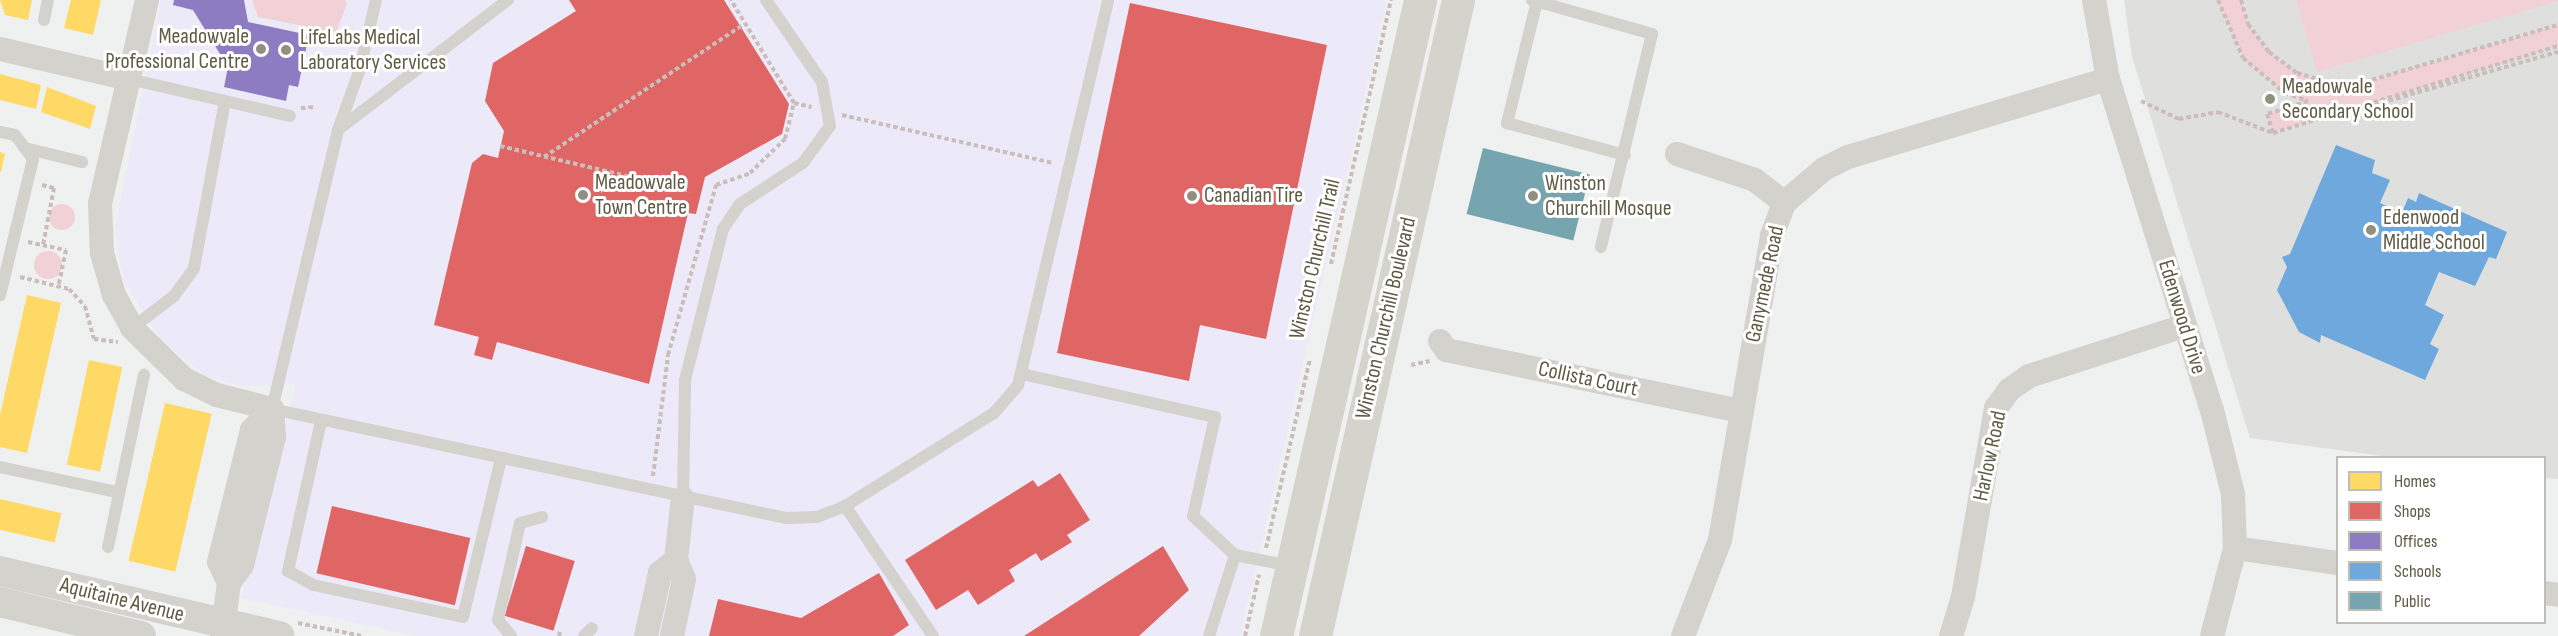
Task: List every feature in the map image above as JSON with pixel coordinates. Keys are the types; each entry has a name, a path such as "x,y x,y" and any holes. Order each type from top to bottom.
{"main road":[{"name":"Winston Churchill Boulevard","path":"1276,636 1420,0"},
{"name":"Winston Churchill Boulevard","path":"1315,636 1458,0"}],"street":[{"path":"147,0 100,204 102,253 114,295 127,335 184,379 217,395 272,409 252,430 219,562 229,583 223,630"},
{"name":"Edenwood Drive","path":"2094,0 2108,79 2226,457 2235,548 2212,636"},
{"path":"0,49 129,79"},
{"name":"Ganymede Road","path":"1683,636 1720,540 1772,235 1784,203 1824,168 1848,157 2108,79"},
{"path":"1677,154 1755,180 1784,203"},
{"name":"Harlow Road","path":"1951,636 1963,597 1996,408 2009,390 2030,376 2184,326"},
{"name":"Collista Court","path":"1435,351 1446,350 1741,411"},
{"path":"672,636 684,579 676,560 683,498"},
{"path":"2235,548 2336,563"},
{"path":"646,636 660,573 676,560"},
{"name":"Aquitaine Avenue","path":"0,571 223,630 280,636"},
{"name":"Aquitaine Avenue","path":"0,602 141,636"}],"lane":[{"path":"44,20 48,0"},
{"path":"376,0 360,69 338,130 272,409 683,498 786,518 817,517 844,506 994,413 1022,374 1108,0"},
{"path":"338,130 508,0"},
{"path":"683,498 685,380 723,229 740,204 803,163 830,126 822,82 766,0"},
{"path":"1601,247 1625,155 1652,34 1534,1 1507,123 1625,155"},
{"path":"129,79 290,116"},
{"path":"127,335 174,296 194,268 225,101"},
{"path":"0,132 15,135 33,159 0,295"},
{"path":"25,148 82,162"},
{"path":"1022,374 1215,417 1193,516 1235,555 1292,566"},
{"path":"108,547 117,492 144,375"},
{"path":"321,421 288,571 313,585 464,617 501,459"},
{"path":"0,467 117,492"},
{"path":"844,506 933,636"},
{"path":"511,636 498,620 520,522 542,517"},
{"path":"1209,636 1235,555"}],"path":[{"name":"Winston Churchill Trail","path":"1330,274 1391,0"},
{"path":"2218,0 2243,58 2285,93 2308,101 2266,114 2273,133 2558,46"},
{"path":"2241,0 2248,24 2269,52 2297,73 2331,83 2366,82 2558,25"},
{"path":"544,157 741,26"},
{"path":"2141,101 2179,119 2218,112 2271,135 2558,52"},
{"path":"794,103 1031,161 1070,165"},
{"path":"500,146 690,191"},
{"path":"28,181 54,188 43,245"},
{"path":"12,239 66,250 59,284"},
{"path":"5,274 59,284 85,306 94,339 127,335"},
{"path":"1411,365 1435,351"},
{"name":"Winston Churchill Trail","path":"1271,525 1311,352"},
{"path":"1245,636 1256,588"}],"shaded area":[{"name":"Meadowvale Town Centre","path":"161,0 252,0 258,17 318,29 345,0 1387,0 1240,636 416,636 241,598 296,384 239,386 205,375 161,341 123,279 115,228"},
{"path":"252,0 345,0 347,3 333,41 318,29 258,17"},
{"name":"Edenwood Middle School","path":"2124,0 2558,0 2558,479 2546,478 2546,456 2382,456 2250,438 2132,57"},
{"path":"2218,0 2241,0 2248,24 2269,52 2297,73 2331,83 2366,82 2558,25 2558,46 2273,133 2267,114 2307,101 2285,93 2243,58"},
{"path":"2296,0 2558,0 2558,1 2317,72"},
{"path":"62,204 71,208 75,217 71,226 62,230 53,226 49,217 53,208"},
{"path":"48,251 58,255 62,265 58,275 48,279 38,275 34,265 38,255"}],"building: Homes":[{"path":"0,0 32,0 28,20 5,15"},
{"path":"71,0 101,0 93,35 64,28"},
{"path":"0,74 41,85 36,109 0,100"},
{"path":"47,87 96,106 90,129 41,112"},
{"path":"0,152 5,154 1,172 0,172"},
{"path":"27,295 61,303 27,453 0,447 0,415"},
{"path":"89,360 122,367 100,472 67,465"},
{"path":"165,403 212,414 175,572 129,561"},
{"path":"0,499 61,513 55,542 0,530"}],"building: Shops":[{"name":"Meadowvale Town Centre","path":"569,0 724,0 789,104 782,134 705,177 696,214 688,213 649,384 497,342 492,360 474,355 479,337 434,325 472,163 483,154 498,158 504,131 485,101 493,63 576,11"},
{"name":"Canadian Tire","path":"1130,3 1327,45 1266,339 1200,325 1189,381 1057,353"},
{"path":"1060,473 1090,520 1067,535 1072,542 1041,561 1036,553 1009,570 1015,581 978,605 968,590 936,610 905,560 1033,480 1038,487"},
{"path":"332,506 470,538 455,605 316,573"},
{"path":"526,546 575,561 553,631 505,616"},
{"path":"1163,546 1189,590 1139,636 1024,636"},
{"path":"879,573 909,625 893,636 709,636 718,599 801,618"}],"building: Offices":[{"name":"Meadowvale Professional Centre","path":"174,0 244,0 248,22 309,35 298,87 289,85 286,101 224,87 228,67 193,10 173,5"}],"building: Schools":[{"path":"2336,145 2375,160 2372,173 2390,180 2380,203 2402,213 2408,198 2416,202 2419,193 2507,232 2496,259 2489,257 2475,286 2439,272 2425,305 2444,315 2430,344 2439,349 2425,380 2321,335 2320,343 2299,332 2277,290 2287,267 2282,257 2290,254"}],"building: Public":[{"path":"1483,148 1590,175 1573,241 1467,214"}],"place":[{"name":"Meadowvale Professional Centre","path":"261,49"},
{"name":"LifeLabs Medical Laboratory Services","path":"286,50"},
{"name":"Meadowvale Secondary School","path":"2270,99"},
{"name":"Meadowvale Town Centre","path":"583,195"},
{"name":"Canadian Tire","path":"1192,196"},
{"name":"Winston Churchill Mosque","path":"1533,196"},
{"name":"Edenwood Middle School","path":"2371,230"}]}
